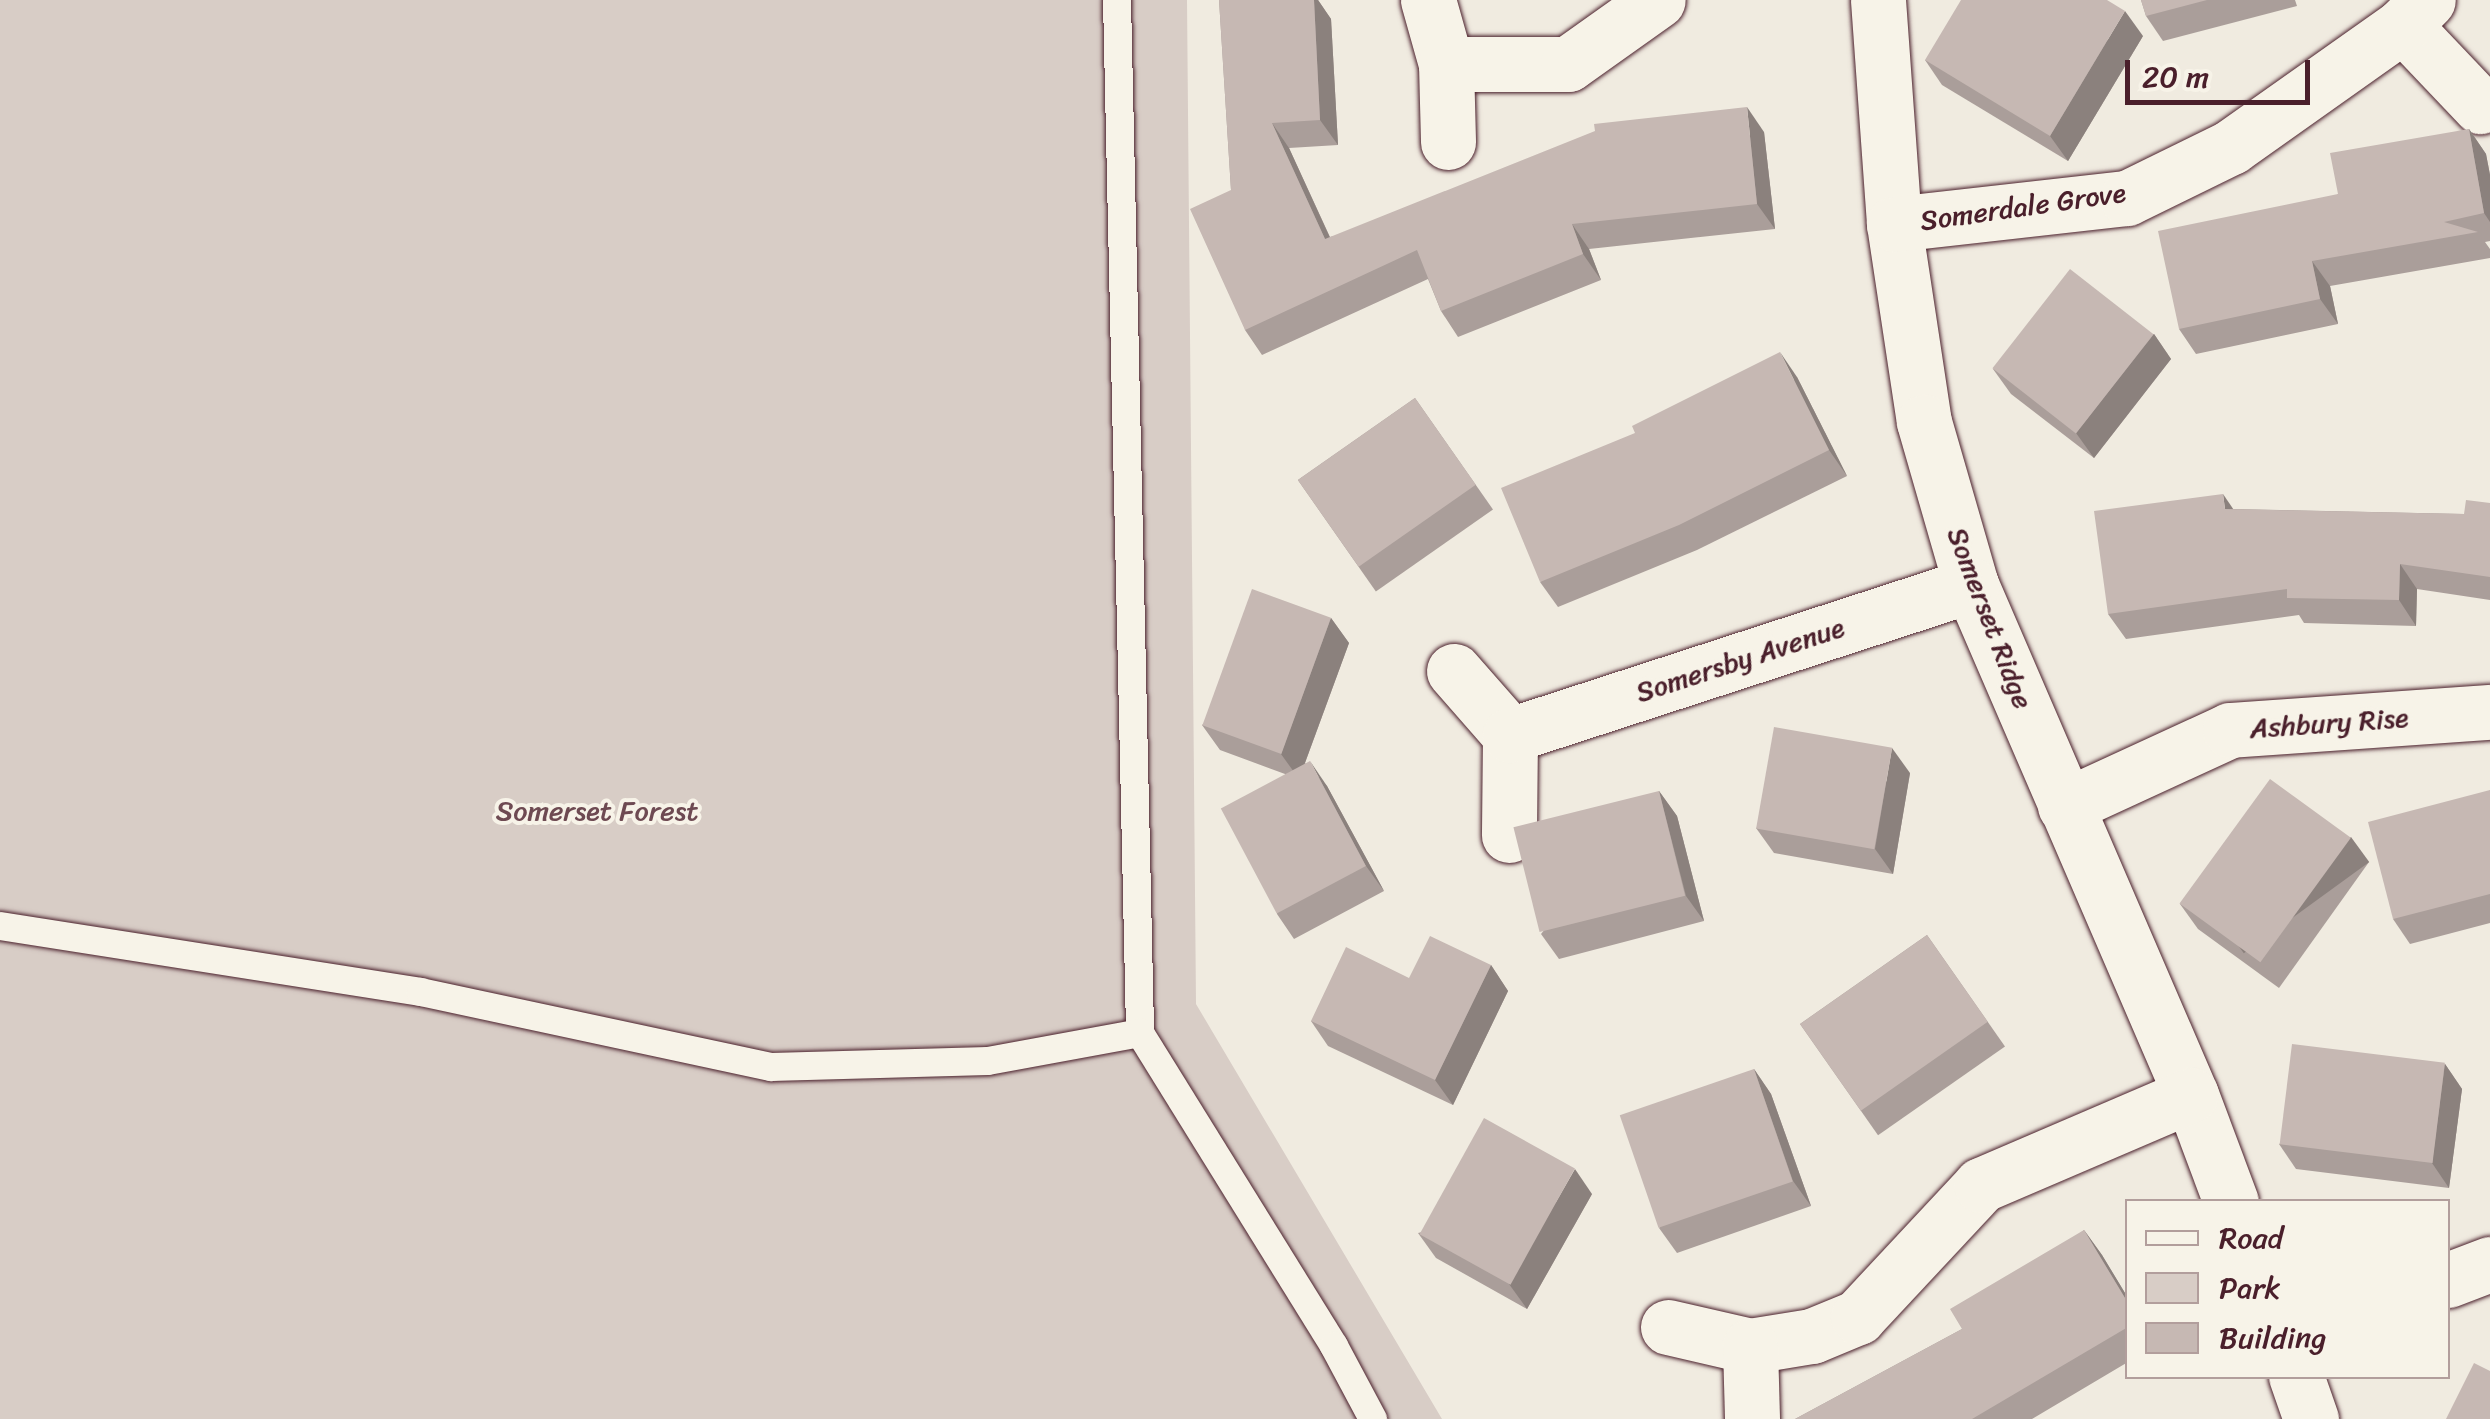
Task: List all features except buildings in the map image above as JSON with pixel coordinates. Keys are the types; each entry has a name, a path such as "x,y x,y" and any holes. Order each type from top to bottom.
{"street":[{"path":"1428,0 1446,64 1448,142"},
{"path":"1446,64 1568,64 1658,0"},
{"name":"Somerset Ridge","path":"1878,0 1894,224 1924,422 1971,585 2191,1095 2230,1199"},
{"name":"Somerdale Grove","path":"1894,224 2126,198 2231,147 2416,12 2480,106"},
{"name":"Somersby Avenue","path":"1510,735 1971,585"},
{"path":"1454,671 1510,735 1509,836"},
{"name":"Ashbury Rise","path":"2065,806 2230,730 2490,712"},
{"path":"1668,1327 1750,1346 1812,1336 1858,1317 1981,1186 2191,1095"},
{"path":"2450,1279 2490,1264"},
{"path":"1750,1346 1752,1419"},
{"path":"2297,1379 2310,1419"}],"lane":[{"path":"1118,0 1140,1033 1334,1346 1372,1419"},
{"path":"0,926 421,992 771,1067 988,1061 1140,1033"}],"green space":[{"name":"Somerset Forest","path":"0,0 1187,0 1196,1004 1442,1419 0,1419"}]}
